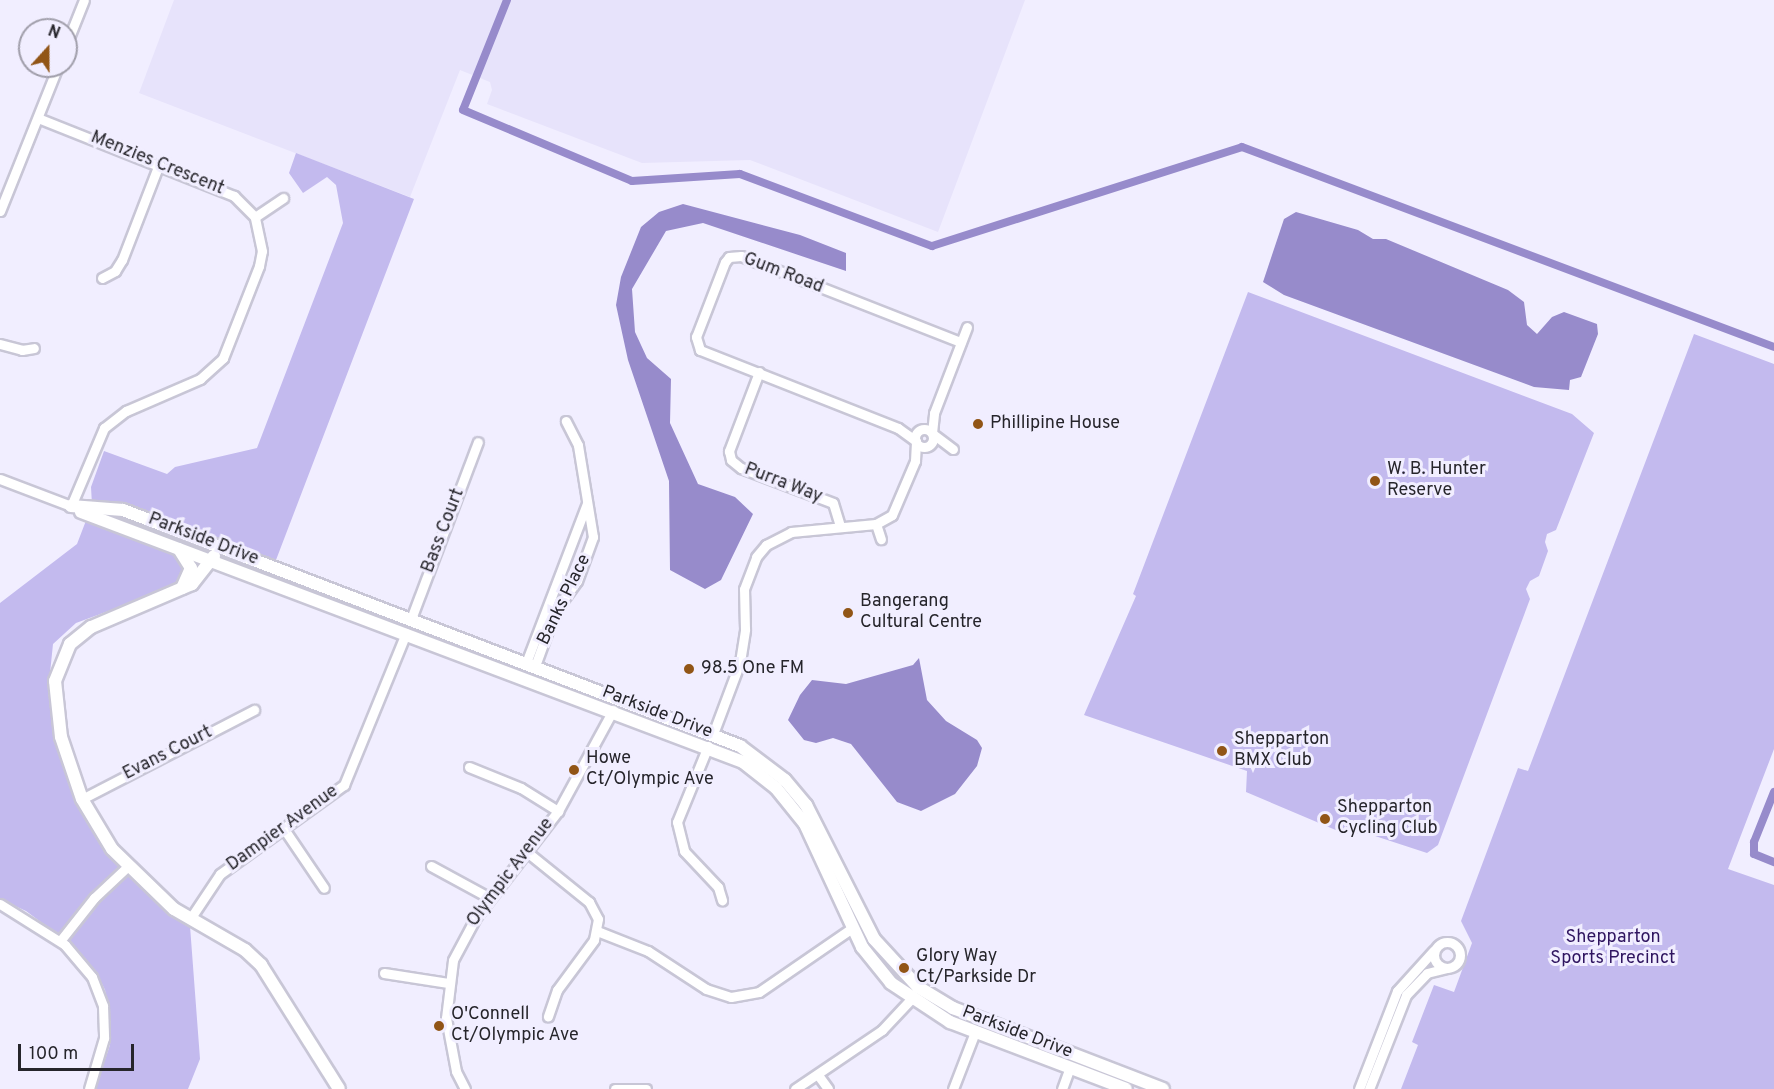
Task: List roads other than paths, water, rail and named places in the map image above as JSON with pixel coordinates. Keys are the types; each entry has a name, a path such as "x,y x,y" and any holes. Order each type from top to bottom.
{"street":[{"path":"71,0 83,2 77,18"},
{"path":"0,211 53,78"},
{"name":"Menzies Crescent","path":"38,118 223,189 255,218"},
{"path":"102,278 115,271 122,260 159,164"},
{"path":"71,506 104,428 126,411 200,379 223,358 259,266 260,233 255,218 283,198"},
{"name":"Gum Road","path":"929,446 916,441 898,428 706,353 698,344 699,329 725,262 735,255 961,342"},
{"path":"915,461 929,446 933,434 934,413 967,327"},
{"path":"0,345 22,350 34,348"},
{"path":"21,361 22,350"},
{"name":"Purra Way","path":"759,372 729,451 731,460 741,468 833,503 840,526"},
{"path":"722,900 718,886 684,851 677,822 740,662 745,629 744,590 756,557 766,545 791,532 876,524 897,508 915,461 916,441 921,429 934,413"},
{"name":"Banks Place","path":"549,615 577,581 593,540 577,440 566,421"},
{"name":"Gum Road","path":"898,428 921,429 933,434"},
{"path":"929,446 953,449 933,434"},
{"name":"Bass Court","path":"411,619 478,442"},
{"name":"Parkside Drive","path":"2,484 71,506 178,548 214,559 609,709 711,740 743,762 789,801 816,845 852,928 874,964 910,999 975,1032 1126,1089"},
{"name":"Banks Place","path":"531,665 587,498"},
{"name":"Parkside Drive","path":"71,506 94,510 115,508 146,519 614,696 763,761 801,799 816,819 864,921 895,966 918,987 953,1008 1163,1089"},
{"path":"146,519 214,559"},
{"path":"876,524 881,539"},
{"path":"174,593 187,583 190,568 178,548"},
{"path":"234,552 214,559 201,585 174,593 79,634 62,655 55,681 57,715 82,799 127,867 190,919 245,950 261,965 339,1089"},
{"path":"554,592 565,597"},
{"path":"406,633 411,619"},
{"name":"Dampier Avenue","path":"190,919 220,874 333,796 352,772 406,633"},
{"path":"526,677 531,665"},
{"path":"609,709 614,696"},
{"name":"Olympic Avenue","path":"465,1089 450,1047 446,1018 448,983 463,935 558,811 600,734 609,709"},
{"name":"Evans Court","path":"82,799 254,710"},
{"path":"469,767 521,788 558,811"},
{"path":"284,829 324,888"},
{"path":"527,852 589,902 598,919 597,931 557,990 548,1016"},
{"path":"431,866 490,898"},
{"path":"60,941 94,898 127,867"},
{"path":"0,904 60,941 92,977 103,1006 104,1038 89,1089"},
{"path":"597,931 648,951 706,989 731,997 759,992 864,921"},
{"path":"1359,1089 1397,991 1444,942 1457,947 1459,960 1447,968 1427,973 1408,992 1369,1089"},
{"path":"1434,950 1436,962 1447,968"},
{"path":"384,973 448,983"},
{"path":"795,1089 882,1030 918,987"},
{"path":"953,1089 975,1032"},
{"path":"1025,1051 1030,1038"},
{"path":"1062,1089 1075,1055"},
{"path":"818,1075 828,1089"},
{"path":"615,1089 646,1089"}],"waterway":[{"path":"507,0 463,110 632,181 740,174 932,246 1242,147 1774,347"},
{"path":"1774,792 1754,842 1754,854 1774,862"}],"place":[{"name":"Phillipine House","path":"978,424"},
{"name":"W. B. Hunter Reserve","path":"1375,481"},
{"name":"Bangerang Cultural Centre","path":"848,613"},
{"name":"98.5 One FM","path":"689,669"},
{"name":"Shepparton BMX Club","path":"1222,751"},
{"name":"Howe Ct/Olympic Ave","path":"574,770"},
{"name":"Shepparton Cycling Club","path":"1325,819"},
{"name":"Glory Way Ct/Parkside Dr","path":"904,968"},
{"name":"O'Connell Ct/Olympic Ave","path":"439,1026"}],"park label":[{"name":"Shepparton Sports Precinct","path":"1613,949"}]}
